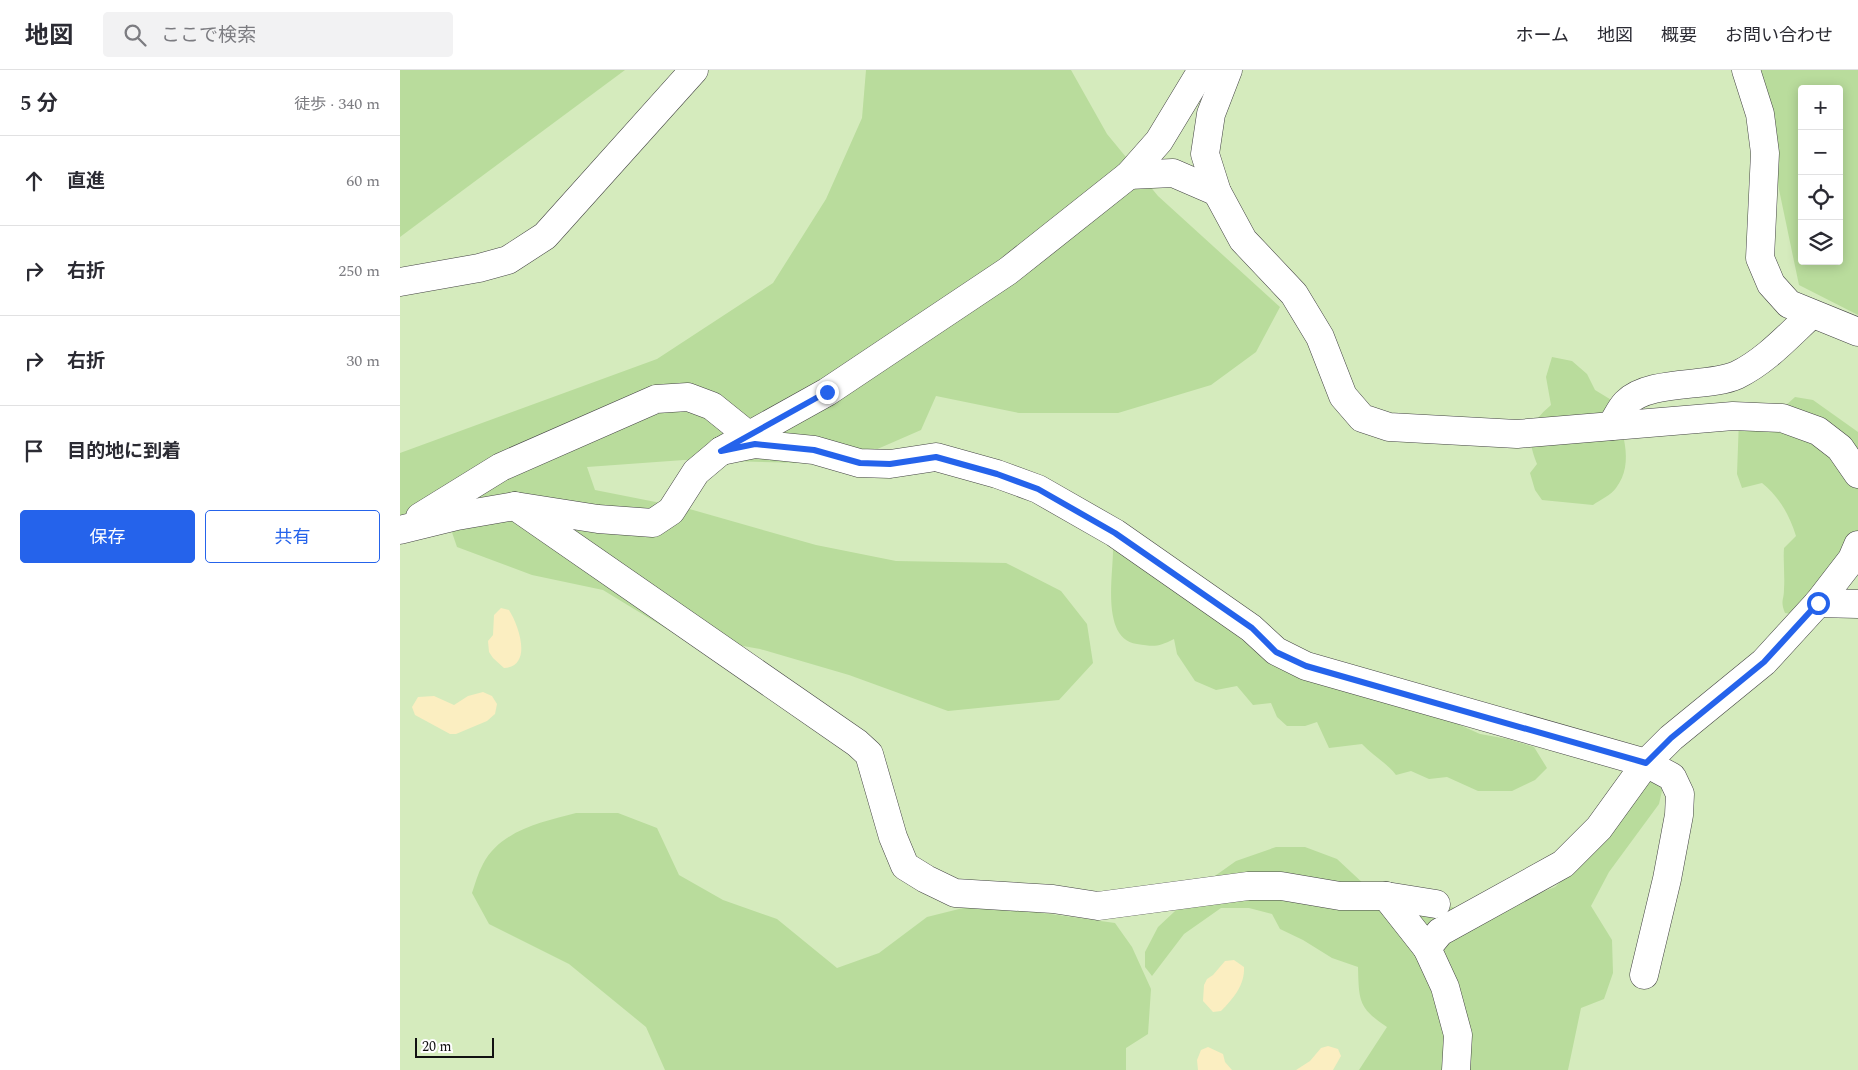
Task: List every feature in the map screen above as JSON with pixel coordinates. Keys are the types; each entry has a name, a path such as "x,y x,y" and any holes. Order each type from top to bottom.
{"lane":[{"path":"400,282 479,268 508,260 545,236 694,70"},
{"path":"400,530 457,516 515,506 598,519 652,523 671,511 696,472 721,451 827,392 1008,271 1129,175 1160,141 1202,70"},
{"path":"1228,70 1210,114 1205,154 1217,192 1243,240 1294,294 1320,337 1343,396 1362,418 1389,426 1517,434 1733,416 1782,418 1818,431 1840,448 1858,474"},
{"path":"1746,70 1760,114 1765,153 1760,258 1771,284 1789,304 1858,332"},
{"path":"1129,175 1173,173 1217,192"},
{"path":"1612,426 1626,402 1642,394 1657,389 1736,376 1758,362 1812,314"},
{"path":"400,530 501,467 656,399 688,397 712,406 748,435"},
{"path":"721,451 755,444 814,450 860,463 890,464 936,457 997,474 1038,489 1115,533 1252,628 1276,652 1306,666 1646,763 1672,777 1680,794 1679,815 1668,879 1644,975"},
{"path":"515,506 714,646 840,730 869,754 893,837 905,866 926,880 955,893 1053,899 1098,906 1248,886 1280,886 1340,896 1386,896 1436,904"},
{"path":"1427,948 1440,932 1563,864 1599,828 1646,763 1671,738 1764,662 1818,603 1852,559 1858,545"},
{"path":"1818,603 1858,604"},
{"path":"1386,896 1427,948 1445,987 1458,1035 1456,1070"}],"green space":[{"path":"400,70 1858,70 1858,1070 400,1070"},
{"path":"400,70 625,70 400,237"},
{"path":"866,70 1071,70 1107,134 1158,196 1280,307 1256,352 1211,385 1118,413 1019,413 936,396 921,430 843,464 684,460 587,467 595,490 686,508 816,545 896,561 1006,563 1061,591 1087,624 1093,663 1059,700 948,711 849,675 760,649 675,634 603,590 532,575 457,547 445,512 400,527 400,453 657,359 773,283 826,199 862,118"},
{"path":"1754,70 1858,70 1858,315 1799,285"},
{"path":"1552,357 1572,361 1587,374 1595,390 1613,401 1620,423 1626,456 1622,478 1614,491 1593,505 1542,500 1535,490 1530,473 1537,464 1531,445 1531,431 1543,412 1551,405 1546,377"},
{"path":"1795,397 1813,400 1858,432 1858,574 1848,587 1798,615 1785,613 1782,603 1784,593 1784,548 1796,536 1790,521 1779,501 1762,483 1742,488 1737,474 1739,419 1784,407"},
{"path":"1113,550 1130,552 1278,668 1318,682 1433,713 1480,734 1508,739 1534,747 1547,768 1535,780 1512,791 1478,791 1447,777 1429,779 1411,771 1396,775 1362,744 1329,748 1317,722 1305,726 1287,726 1277,717 1271,703 1253,705 1237,686 1216,690 1195,681 1177,654 1174,639 1156,646 1143,645 1126,640 1118,631 1111,605"},
{"path":"1651,772 1664,782 1659,804 1609,872 1591,906 1612,940 1613,973 1604,999 1581,1008 1568,1070 1359,1070 1387,1027 1370,1014 1362,1002 1358,967 1332,958 1303,940 1280,929 1272,914 1249,908 1221,908 1184,934 1152,976 1145,967 1145,952 1158,927 1205,883 1236,861 1276,847 1305,847 1337,859 1366,886 1485,915 1555,887 1575,868"},
{"path":"576,813 618,813 657,828 679,875 723,900 777,919 837,968 879,953 927,917 979,904 1115,923 1132,947 1151,989 1148,1034 1126,1048 1126,1070 665,1070 646,1027 569,964 489,924 472,893 483,864 500,843 523,829"}],"sand":[{"path":"501,608 509,610 513,617 521,644 521,653 518,660 513,666 504,668 489,652 488,641 493,635 494,615"},
{"path":"483,692 492,696 497,704 495,714 487,721 456,734 450,734 415,715 412,707 418,697 434,696 454,705 468,696"},
{"path":"1234,960 1244,967 1243,980 1234,997 1221,1011 1213,1012 1203,1001 1204,985 1207,979 1225,961"},
{"path":"1328,1046 1338,1049 1341,1056 1333,1070 1296,1070 1310,1061 1321,1048"},
{"path":"1208,1047 1223,1054 1225,1062 1232,1070 1198,1070 1197,1060 1201,1050"}],"route":[{"path":"827,392 721,451 755,444 814,450 860,463 890,464 936,457 997,474 1038,489 1115,533 1252,628 1276,652 1306,666 1646,763 1671,738 1764,662 1818,603"}]}
